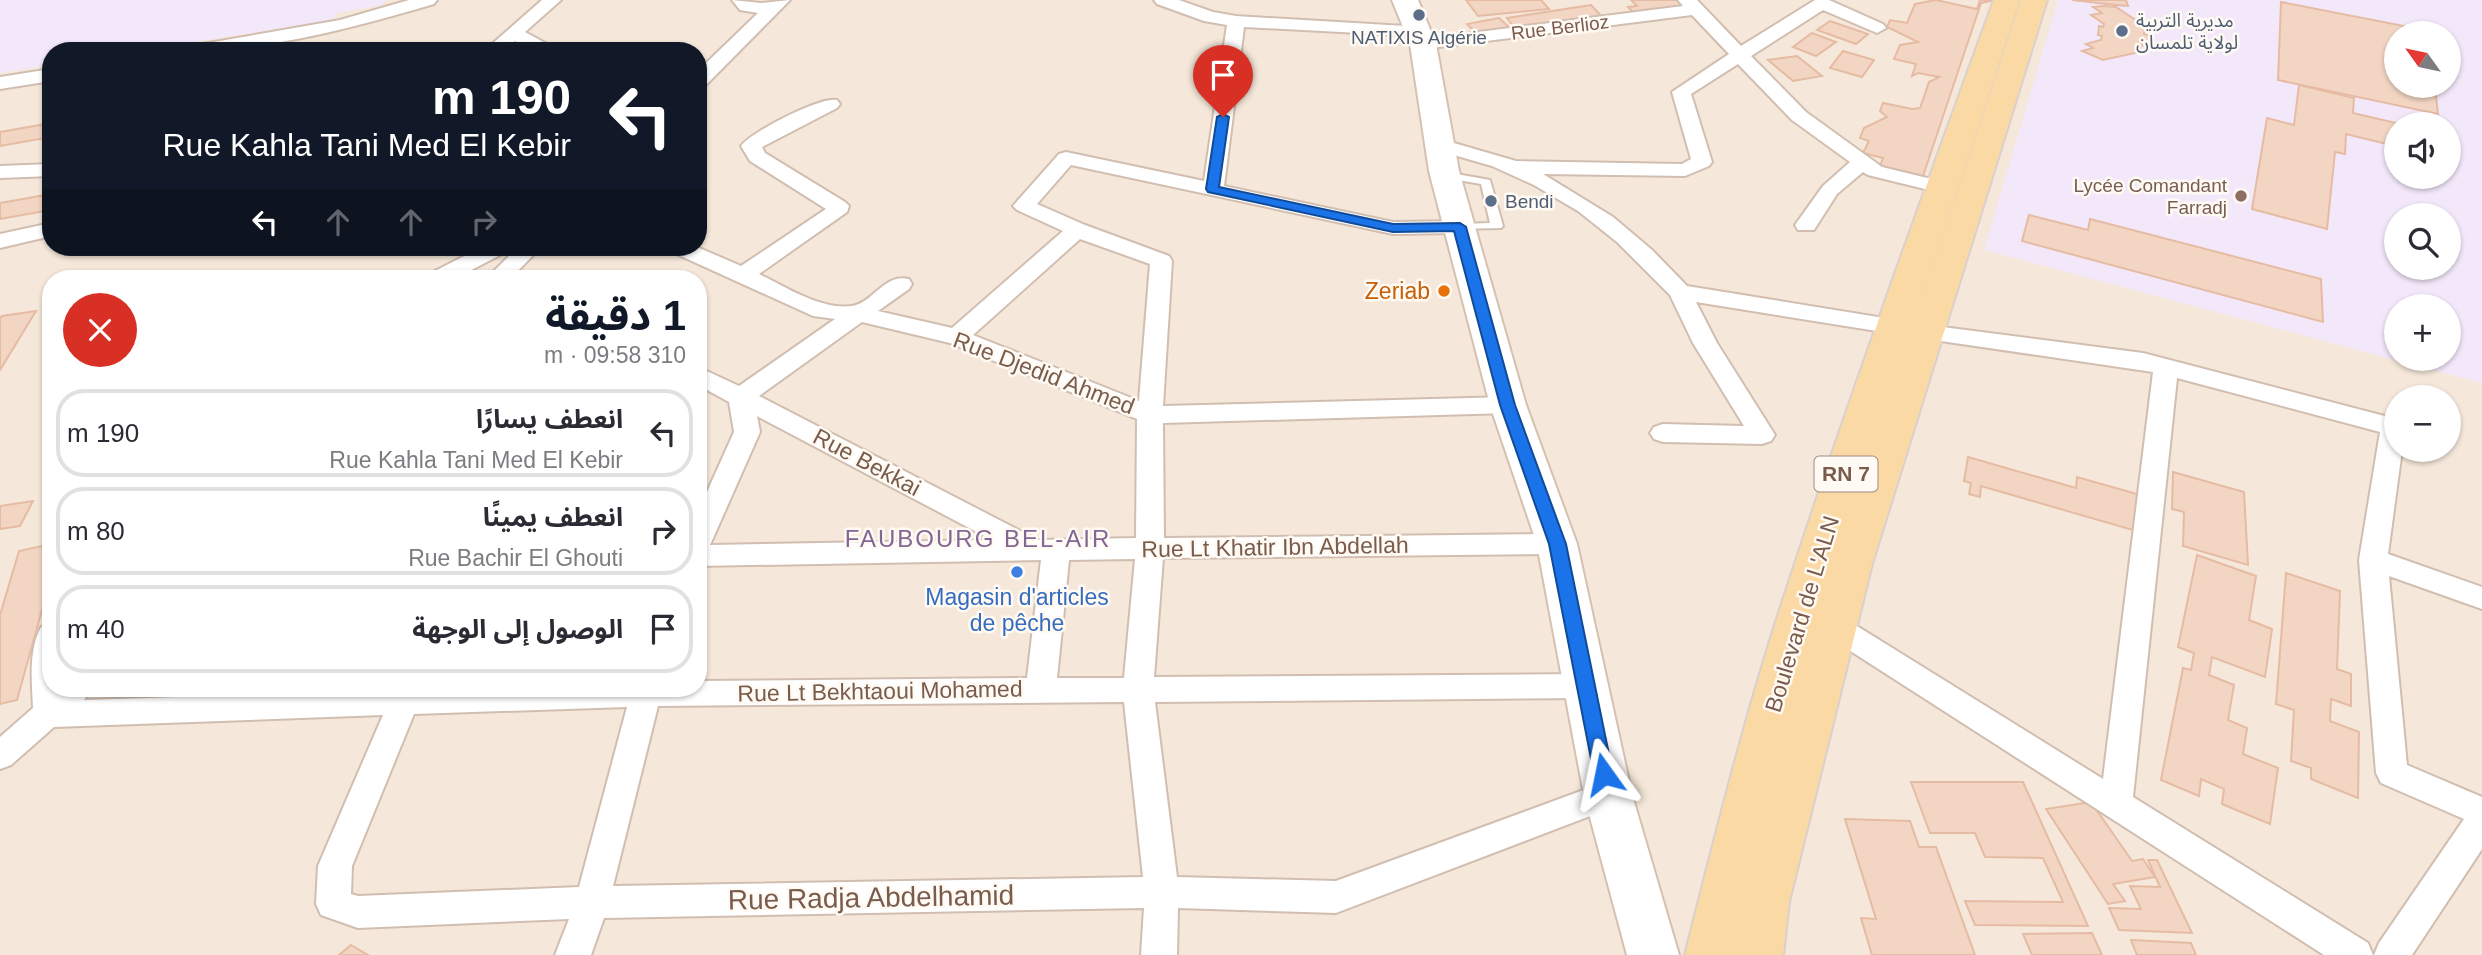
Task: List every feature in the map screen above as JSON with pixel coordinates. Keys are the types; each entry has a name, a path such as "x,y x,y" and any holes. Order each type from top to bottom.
{"main road":[{"name":"Boulevard de L'ALN","path":"1757,955 1764,902 1911,330 1941,187 2007,0"},
{"name":"Boulevard de L'ALN","path":"1711,955 1754,776 1802,605 1911,330 2034,0"},
{"path":"1415,25 1443,160 1508,405 1557,544 1608,795 1653,955"}],"street":[{"path":"243,42 342,25 428,0"},
{"path":"504,42 552,0"},
{"path":"722,0 769,6 780,1"},
{"name":"Rue Berlioz","path":"1163,0 1210,17 1236,21 1415,25 1692,4"},
{"path":"707,73 780,1"},
{"path":"1443,160 1516,167 1685,170 1702,162 1681,92 1822,3 1877,27"},
{"path":"745,4 746,36"},
{"path":"1692,4 1799,117 1875,171 1941,187"},
{"path":"1213,189 1236,21"},
{"path":"513,34 531,42"},
{"path":"0,83 42,76"},
{"path":"743,275 836,212 838,206 757,156 751,146 758,139 830,104"},
{"path":"1159,955 1162,892 1138,688 1150,548 1150,415 1161,261 1077,230 1024,206 1066,158 1393,228 1460,227"},
{"path":"1806,225 1830,190 1862,162"},
{"path":"1516,167 1577,200 1622,233 1680,292 1706,343 1762,435 1663,433"},
{"path":"0,172 42,170"},
{"path":"957,337 1077,230"},
{"path":"0,241 42,231"},
{"path":"454,270 481,256"},
{"path":"509,270 522,256"},
{"name":"Rue Djedid Ahmed","path":"700,256 821,311 858,314 957,337 1150,415 1508,405"},
{"path":"707,523 747,432 741,397 901,284"},
{"path":"1680,292 1911,330 2143,361 2393,427 2373,560 2392,773 2482,812"},
{"path":"2116,804 2166,368"},
{"name":"Rue Bekkai","path":"707,380 1046,550"},
{"name":"Rue Lt Khatir Ibn Abdellah","path":"707,556 1557,544"},
{"path":"1041,689 1046,550"},
{"path":"2373,560 2482,598"},
{"path":"1834,626 2355,955"},
{"name":"Rue Lt Bekhtaoui Mohamed","path":"707,691 1585,686"},
{"path":"48,697 49,714"},
{"path":"0,756 67,697"},
{"name":"Rue Lt Bekhtaoui Mohamed","path":"49,714 196,699 404,702 514,697"},
{"path":"573,955 592,902 644,697"},
{"name":"Rue Radja Abdelhamid","path":"404,702 335,866 333,904 358,912 592,902 1162,892 1336,897 1608,795"},
{"path":"2392,955 2482,821"}],"shaded area":[{"path":"0,0 2482,0 2482,955 0,955"},
{"path":"0,0 387,0 382,5 336,13 333,20 195,42 42,42 42,66 0,73"},
{"name":"Lycée Comandant Farradj","path":"2058,0 2482,0 2482,383 2437,371 2461,371 2461,294 2384,294 2384,357 1984,250"}],"building":[{"path":"1466,0 1541,0 1549,9 1478,16"},
{"path":"1631,0 1678,0 1687,8 1636,15 1628,7 1637,6"},
{"path":"1936,0 1977,9 1980,0 1995,0 1981,3 1923,176 1880,166 1883,158 1863,153 1869,141 1860,138 1864,128 1887,117 1880,111 1883,103 1920,108 1929,82 1939,77 1918,73 1912,76 1916,64 1894,59 1900,45 1918,42 1887,27 1890,20 1907,23 1915,4"},
{"path":"2072,0 2126,0 2128,6 2116,5"},
{"path":"2281,2 2384,22 2384,98 2436,98 2438,112 2429,112 2278,80"},
{"path":"1591,5 1604,19 1516,30 1507,18"},
{"name":"مديرية التربية لولاية تلمسان","path":"2093,7 2116,7 2146,27 2144,34 2151,36 2149,47 2141,45 2140,52 2103,60 2082,51 2093,48 2086,44 2101,40 2102,36 2098,35 2099,26 2103,27 2104,24 2091,15 2102,13"},
{"path":"1499,18 1512,30 1480,36 1467,24"},
{"path":"1830,21 1868,34 1856,44 1817,30"},
{"path":"1812,33 1836,42 1816,56 1793,47"},
{"path":"1843,51 1874,60 1862,77 1830,68"},
{"path":"1797,56 1822,76 1793,81 1768,60"},
{"path":"2299,85 2354,98 2353,113 2384,120 2384,143 2346,134 2345,154 2335,152 2327,229 2252,209 2267,118 2294,125"},
{"path":"42,125 42,139 0,146 0,132"},
{"path":"42,196 42,212 0,219 0,203"},
{"path":"2029,215 2088,230 2090,219 2321,279 2323,322 2022,241"},
{"path":"36,311 0,370 0,318"},
{"path":"1968,457 2076,488 2077,477 2144,496 2143,533 1981,486 1980,497 1969,494 1971,483 1964,481"},
{"path":"2173,472 2244,492 2248,565 2183,546 2184,512 2172,509"},
{"path":"33,501 20,526 0,529 0,506"},
{"path":"42,546 42,610 17,700 0,704 0,615 19,551"},
{"path":"2197,555 2256,576 2249,620 2272,629 2265,677 2212,657 2209,675 2234,685 2228,720 2247,728 2243,754 2278,768 2270,824 2222,804 2224,789 2201,779 2199,796 2161,780 2183,668 2191,670 2194,653 2178,647"},
{"path":"2286,573 2340,591 2337,669 2351,674 2351,706 2331,699 2330,721 2359,732 2358,798 2311,779 2311,768 2291,761 2294,710 2276,704"},
{"path":"1911,782 2023,782 2088,926 1975,925 1965,901 2063,902 2043,858 1985,857 1975,833 1930,833"},
{"path":"2091,802 2132,861 2143,859 2155,877 2113,884 2125,901 2108,904 2046,809"},
{"path":"1845,819 1910,821 1919,847 1936,847 1975,955 1872,955 1861,918 1876,919"},
{"path":"2148,860 2157,860 2192,933 2119,930 2109,908 2141,909 2130,886 2160,887"},
{"path":"2092,933 2102,955 2032,955 2023,934"},
{"path":"2131,940 2191,943 2196,955 2137,955"},
{"path":"351,945 368,955 339,955"}],"place":[{"name":"NATIXIS Algérie","path":"1419,15"},
{"name":"مديرية التربية لولاية تلمسان","path":"2122,31"},
{"name":"Lycée Comandant Farradj","path":"2241,196"},
{"name":"Bendi","path":"1491,201"},
{"name":"Zeriab","path":"1444,291"},
{"name":"Magasin d'articles de pêche","path":"1017,572"}],"district":[{"name":"FAUBOURG BEL-AIR","path":"978,539"}],"route":[{"path":"1223,117 1213,189 1393,228 1460,227 1508,405 1557,544 1604,774"}]}
